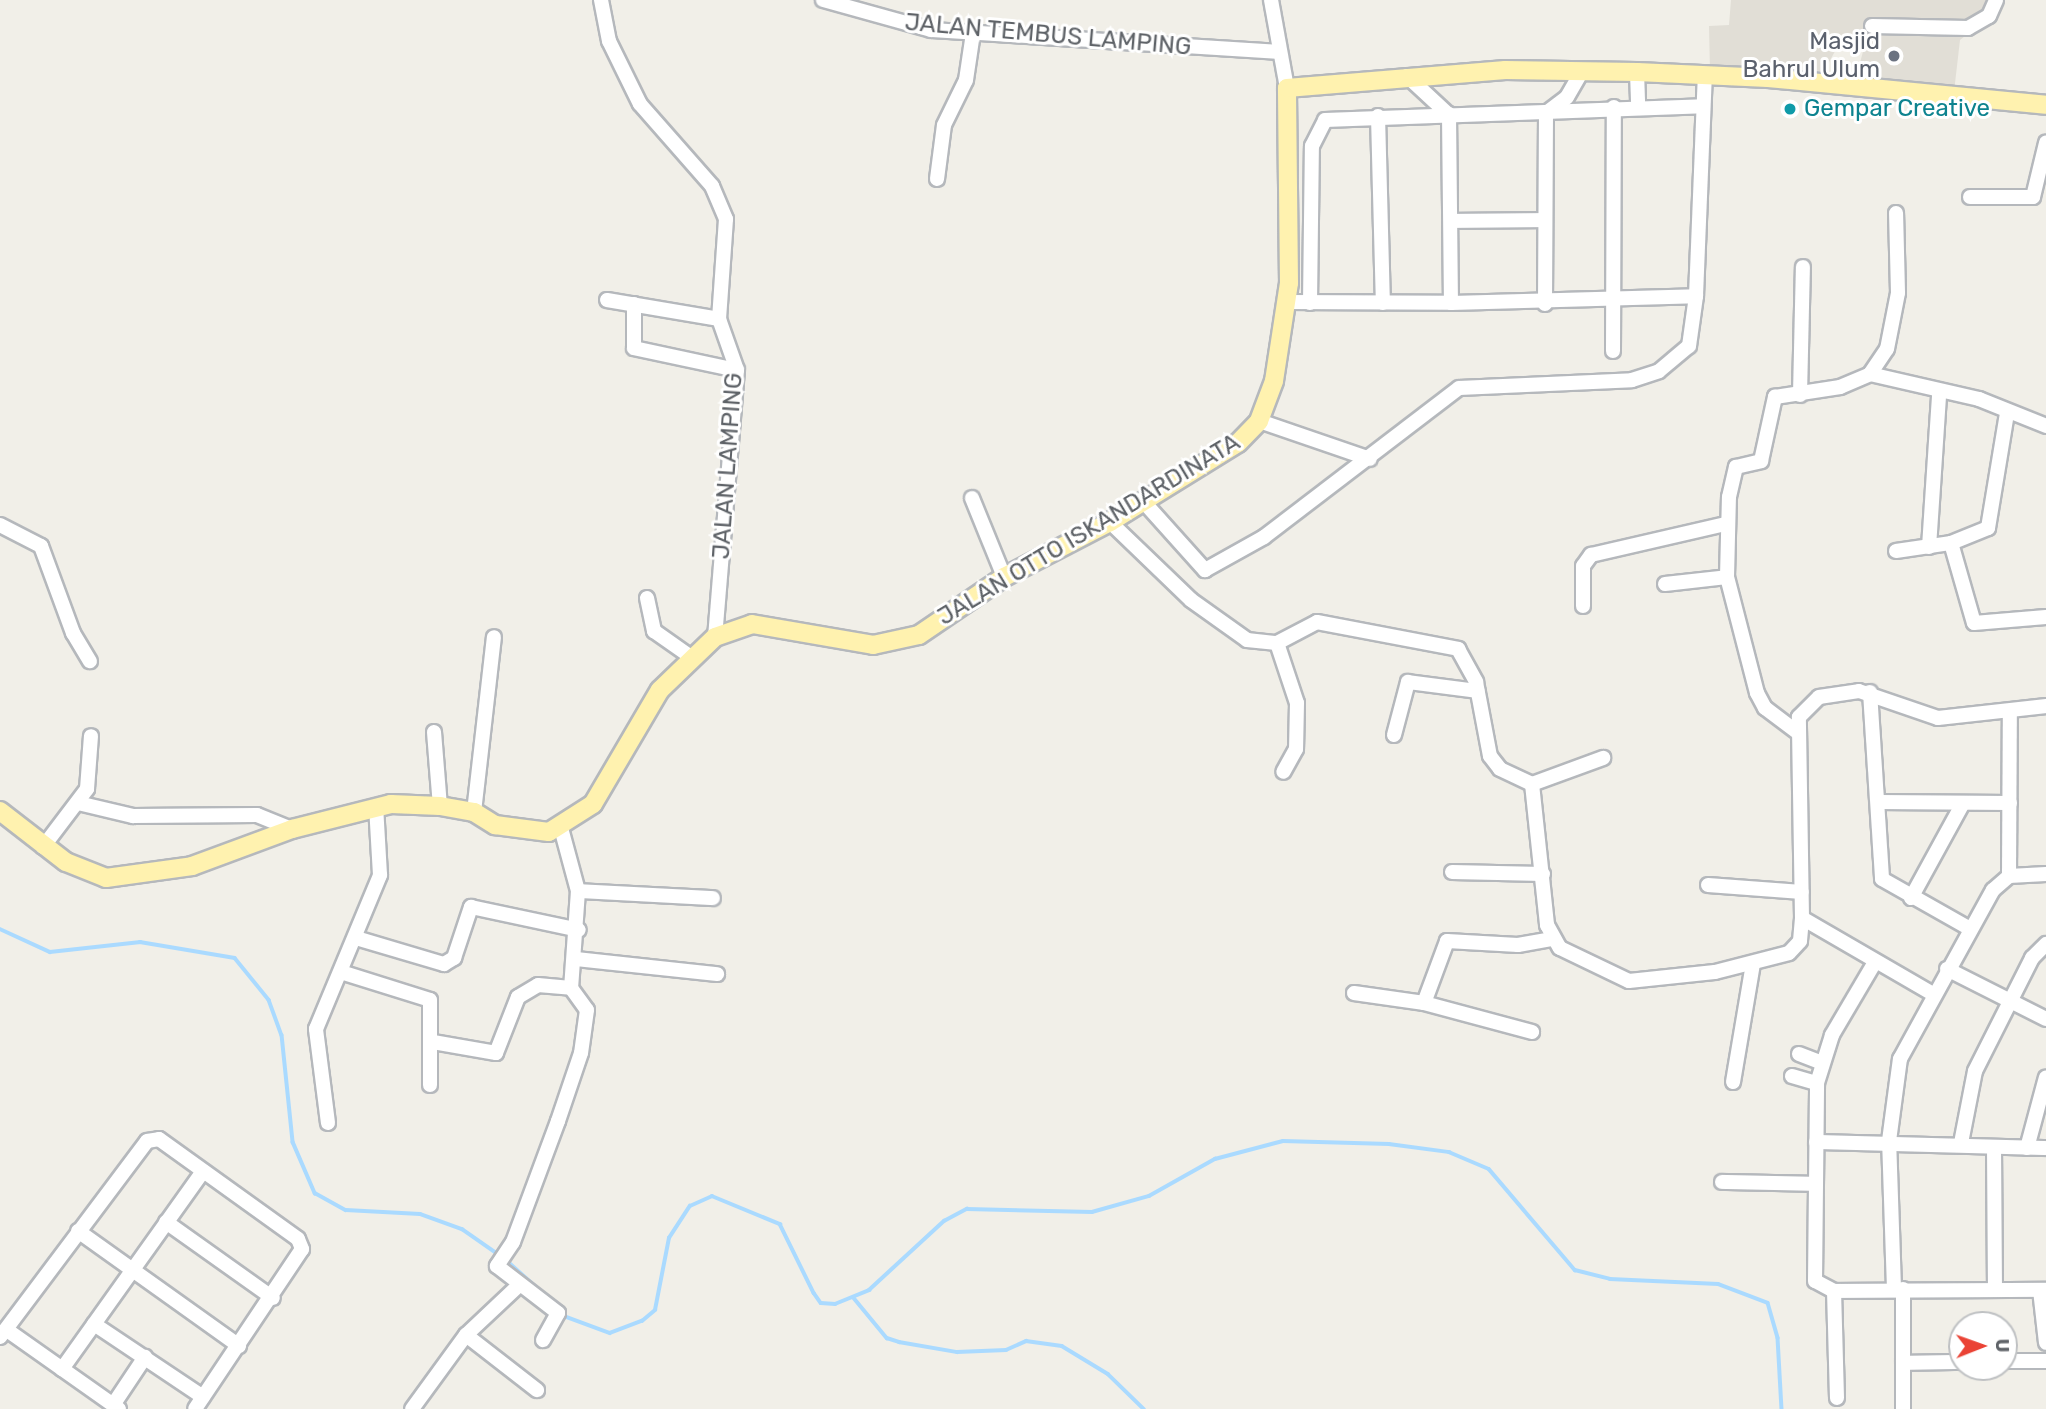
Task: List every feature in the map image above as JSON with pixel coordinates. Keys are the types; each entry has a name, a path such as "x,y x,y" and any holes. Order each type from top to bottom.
{"main road":[{"path":"1287,88 1407,76 1637,72 1705,74 2046,105"},
{"name":"JALAN OTTO ISKANDARDINATA","path":"561,828 593,804 660,690 691,657 715,637 739,626 772,625 893,645 1004,577 1110,522 1238,443 1259,421 1274,381 1287,302 1287,88"},
{"path":"0,811 43,847 78,870 119,878 192,866 289,830 376,806 440,806 474,812 510,829 561,828"}],"street":[{"name":"JALAN LAMPING","path":"600,0 609,41 640,104 719,200 727,237 719,319 737,370 715,637"},
{"name":"JALAN TEMBUS LAMPING","path":"823,0 919,27 973,33 1277,52"},
{"path":"1271,0 1277,52 1287,88"},
{"path":"1872,26 1962,29 1989,16 1996,0"},
{"path":"937,179 944,125 966,80 973,33"},
{"path":"1546,113 1567,97 1582,71"},
{"path":"1637,72 1638,106"},
{"path":"1143,501 1205,570 1264,537 1272,525 1370,459 1459,388 1632,380 1659,371 1689,346 1696,296 1705,74"},
{"path":"1407,76 1449,114 1451,303"},
{"path":"1310,303 1313,137 1325,120 1378,116 1546,113 1638,106 1703,106"},
{"path":"1613,351 1614,107"},
{"path":"1545,304 1546,113"},
{"path":"1378,116 1383,303"},
{"path":"1970,197 2033,197 2046,143"},
{"path":"1870,374 1887,349 1896,313 1896,213"},
{"path":"1451,221 1545,220"},
{"path":"1800,395 1803,267"},
{"path":"1287,302 1614,303 1696,296"},
{"path":"607,300 719,319"},
{"path":"634,304 634,348 737,370"},
{"path":"1797,732 1765,708 1757,693 1727,577 1725,524 1735,469 1761,461 1776,397 1800,395 1870,374 1939,395 1951,392 2046,426"},
{"path":"1929,547 1939,395"},
{"path":"1896,551 1951,543 1988,528 2007,413"},
{"path":"1259,421 1370,459"},
{"path":"972,498 1004,577"},
{"path":"1110,522 1239,636 1278,643 1317,622 1453,648 1466,660 1477,691 1492,760 1532,784"},
{"path":"1583,606 1583,566 1591,555 1725,524"},
{"path":"0,525 41,546 73,634 90,661"},
{"path":"1951,543 1972,622 2046,617"},
{"path":"1664,584 1727,577"},
{"path":"647,598 654,631 691,657"},
{"path":"474,812 494,637"},
{"path":"1278,643 1297,703 1296,749 1283,772"},
{"path":"1394,736 1408,681 1477,691"},
{"path":"1870,692 1882,878 1910,898 1967,927"},
{"path":"1424,1003 1447,940 1518,945 1552,939 1629,981 1753,964 1796,948 1802,918 1797,732 1809,702 1870,692 1938,718 2046,706"},
{"path":"1903,1409 1903,1363 1889,1141 1900,1059 1967,927 2009,876 2010,712"},
{"path":"434,733 440,806"},
{"path":"43,847 78,803 90,773 91,736"},
{"path":"1532,784 1603,758"},
{"path":"1532,784 1552,939"},
{"path":"1878,802 1962,805 2010,803"},
{"path":"78,803 133,816 257,815 289,830"},
{"path":"1910,898 1962,805"},
{"path":"328,1123 316,1029 344,973 380,875 376,806"},
{"path":"544,1340 558,1313 499,1271 498,1262 513,1242 581,1053 588,1014 571,988 579,930 578,891 561,828"},
{"path":"1452,872 1543,874"},
{"path":"2009,876 2046,874"},
{"path":"1708,885 1802,892"},
{"path":"578,891 713,898"},
{"path":"356,938 444,964 454,958 471,907 579,930"},
{"path":"1802,918 1933,994"},
{"path":"1961,1143 1969,1087 2009,1001 2046,944"},
{"path":"576,959 717,974"},
{"path":"1875,962 1822,1063 1817,1083 1815,1281 1834,1291 2043,1290 2046,1343"},
{"path":"1732,1082 1753,964"},
{"path":"1947,969 2046,1019"},
{"path":"344,973 425,996 434,1011 430,1085"},
{"path":"433,1042 496,1053 523,990 571,988"},
{"path":"1354,993 1424,1003 1532,1032"},
{"path":"1799,1054 1822,1063"},
{"path":"1792,1076 1817,1083"},
{"path":"2027,1148 2046,1077"},
{"path":"94,1324 145,1357 199,1403 300,1257 298,1239 152,1139 78,1231 3,1334 62,1369 116,1407 145,1357"},
{"path":"1816,1142 1889,1141 2046,1148"},
{"path":"1994,1147 1995,1289"},
{"path":"62,1369 128,1270 202,1171"},
{"path":"1722,1182 1815,1184"},
{"path":"166,1222 273,1298"},
{"path":"78,1231 128,1270 239,1346"},
{"path":"412,1409 466,1335 518,1286"},
{"path":"1834,1291 1837,1398"},
{"path":"466,1335 537,1390"},
{"path":"2018,1362 2046,1361"},
{"path":"1903,1363 1948,1362"}],"shaded area":[{"path":"1731,0 1988,0 1984,21 1960,40 1954,92 1855,82 1866,40 1841,40 1820,79 1710,71 1709,26 1729,25"}],"waterway":[{"path":"0,929 50,952 140,942 235,958 269,1000 282,1035 293,1142 315,1193 346,1210 420,1214 462,1229 498,1254"},
{"path":"561,1315 610,1333 642,1321 655,1310 669,1238 690,1206 712,1196 780,1224 814,1293 821,1303 835,1304 869,1290 944,1221 967,1209 1092,1212 1149,1196 1215,1159 1283,1141 1389,1144 1449,1152 1489,1169 1575,1270 1610,1279 1718,1284 1768,1303 1778,1338 1782,1409"},
{"path":"505,1259 543,1293"},
{"path":"854,1298 887,1338 899,1342 957,1352 1006,1350 1026,1341 1062,1346 1108,1374 1144,1409"}],"place":[{"name":"Masjid Bahrul Ulum","path":"1894,56"},
{"name":"Gempar Creative","path":"1790,109"}]}
